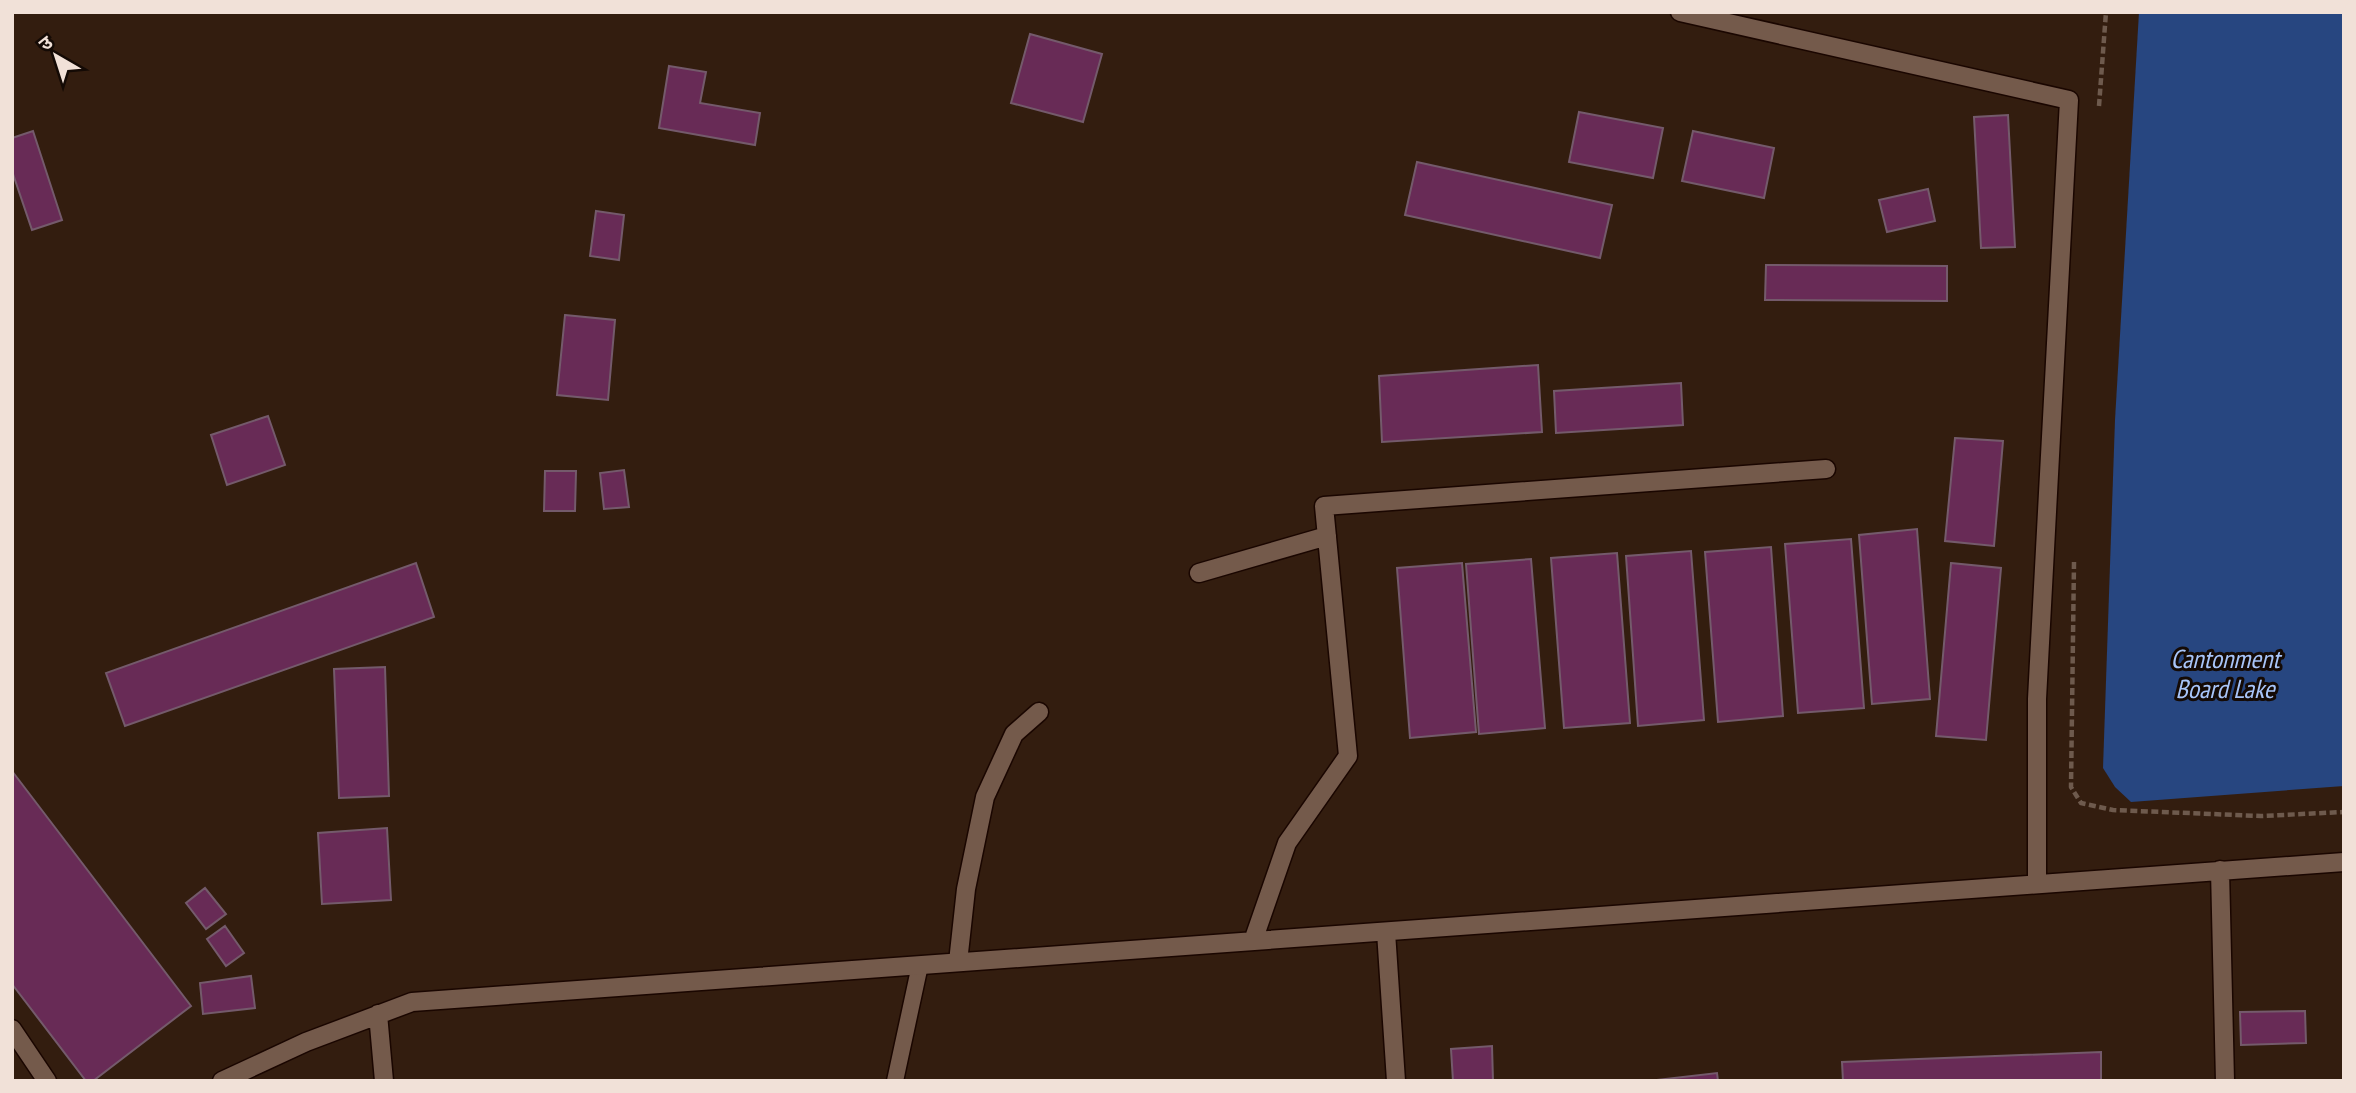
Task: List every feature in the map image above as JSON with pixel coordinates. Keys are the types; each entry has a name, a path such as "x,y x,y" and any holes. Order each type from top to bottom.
{"street":[{"path":"1679,12 2069,100 2037,699 2037,883"},
{"path":"1253,941 1287,843 1348,756 1324,506 1826,469"},
{"path":"1199,573 1326,536"},
{"path":"958,962 966,889 985,797 1014,734 1040,712"},
{"path":"222,1081 306,1042 411,1002 2344,862"},
{"path":"2220,870 2225,1081"},
{"path":"1386,932 1396,1081"},
{"path":"378,1014 384,1081"},
{"path":"12,1029 47,1081"}],"lane":[{"path":"895,1081 920,965"}],"path":[{"path":"2098,107 2106,12"},
{"path":"2074,560 2071,787 2081,803 2113,810 2261,816 2344,812"}],"water":[{"name":"Cantonment Board Lake","path":"2139,12 2344,12 2344,786 2131,802 2115,787 2103,768 2115,420"}],"building":[{"path":"1030,34 1102,54 1083,122 1011,103"},
{"path":"669,66 706,72 700,103 760,113 755,145 659,128"},
{"path":"1579,112 1663,128 1653,178 1569,162"},
{"path":"2008,115 2015,247 1981,248 1974,117"},
{"path":"33,131 62,220 32,230 12,171 12,138"},
{"path":"1693,131 1774,148 1764,198 1682,181"},
{"path":"1417,162 1612,205 1600,258 1405,215"},
{"path":"1928,189 1935,221 1887,232 1879,200"},
{"path":"596,211 624,215 619,260 590,256"},
{"path":"1766,265 1947,266 1947,301 1765,300"},
{"path":"565,315 615,320 608,400 557,395"},
{"path":"1538,365 1542,432 1382,442 1379,376"},
{"path":"1681,383 1683,425 1556,433 1554,391"},
{"path":"268,416 285,465 227,485 211,435"},
{"path":"1955,438 2003,441 1994,546 1945,541"},
{"path":"624,470 629,507 604,509 600,473"},
{"path":"545,471 576,471 575,511 544,511"},
{"path":"1917,529 1930,699 1872,704 1859,535"},
{"path":"1851,539 1864,708 1798,713 1785,544"},
{"path":"1771,547 1783,716 1718,722 1705,552"},
{"path":"1691,551 1704,720 1638,726 1626,556"},
{"path":"1617,553 1630,723 1564,728 1551,558"},
{"path":"1531,559 1545,728 1479,734 1466,564"},
{"path":"416,563 434,617 125,726 106,673"},
{"path":"1462,563 1476,732 1410,738 1397,568"},
{"path":"1951,563 2001,568 1986,740 1936,736"},
{"path":"385,667 389,796 339,798 334,669"},
{"path":"12,771 191,1006 93,1081 86,1081 12,984"},
{"path":"387,828 391,900 322,904 318,833"},
{"path":"205,888 226,914 206,929 186,903"},
{"path":"225,926 244,953 226,966 207,939"},
{"path":"251,976 255,1008 203,1014 200,983"},
{"path":"2305,1011 2306,1043 2241,1045 2240,1012"},
{"path":"1492,1046 1493,1081 1453,1081 1451,1049"},
{"path":"2101,1052 2101,1081 1843,1081 1842,1062"},
{"path":"1717,1073 1718,1081 1648,1081"}]}
